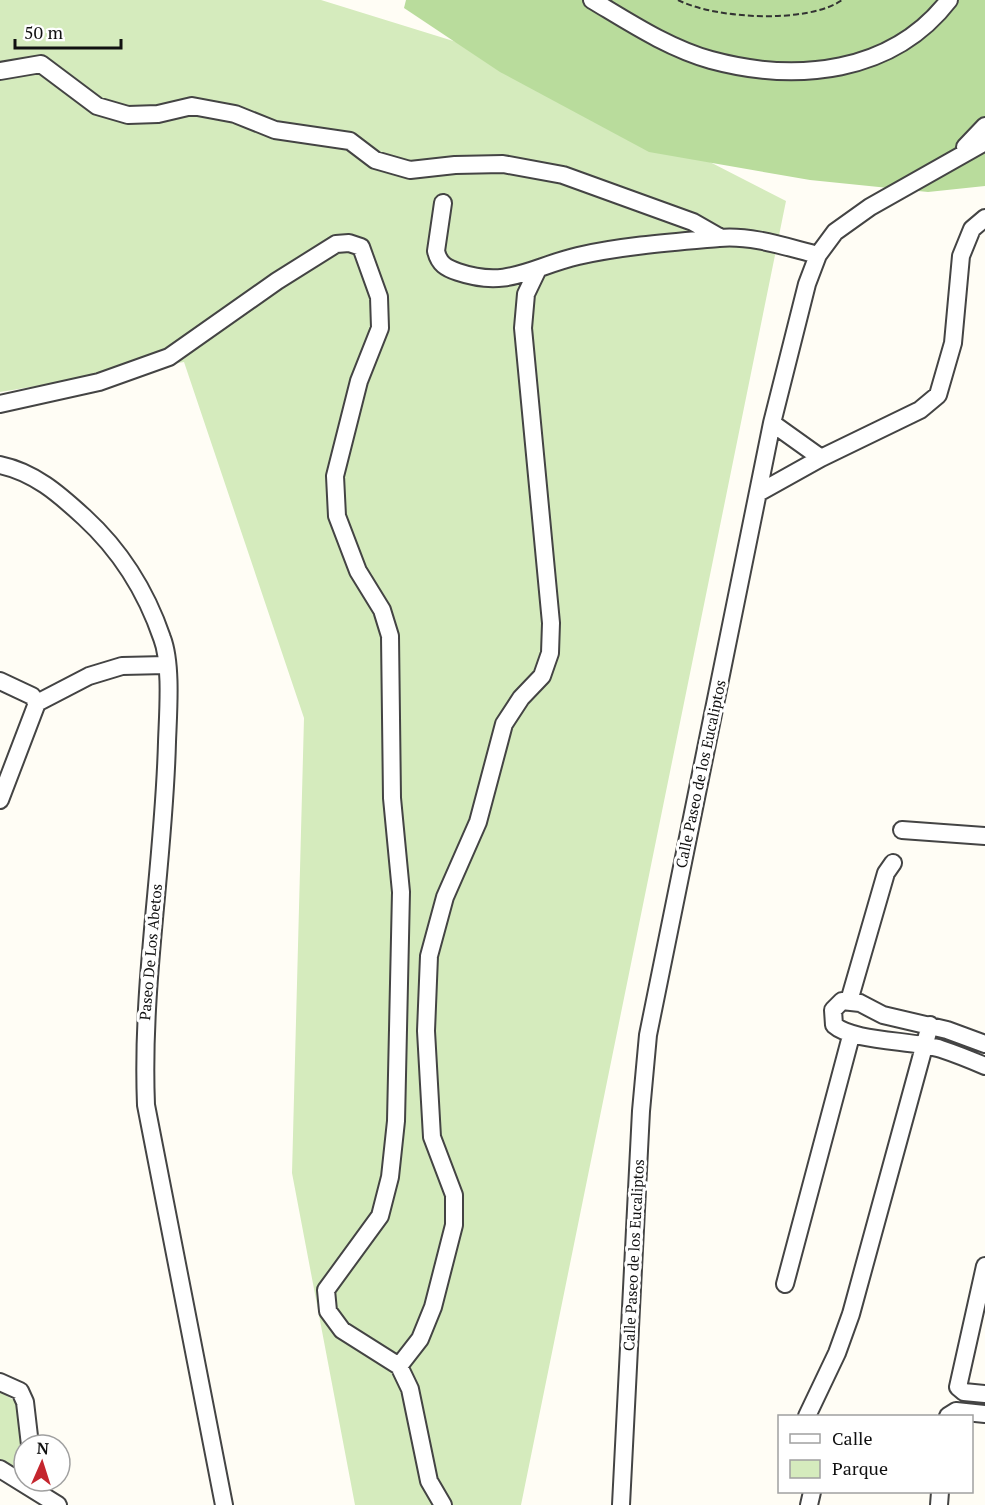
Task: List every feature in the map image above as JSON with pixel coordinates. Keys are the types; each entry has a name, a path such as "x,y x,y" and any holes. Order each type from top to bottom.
{"street":[{"path":"592,0 644,32 709,59 767,72 840,68 890,50 933,20 949,0"},
{"path":"0,71 41,64 97,106 128,115 158,114 192,106 235,114 275,130 350,141 375,160 410,170 455,165 503,164 563,175 693,222 721,238"},
{"path":"956,158 985,126"},
{"name":"Calle Paseo de los Eucaliptos","path":"621,1505 641,1111 648,1035 760,492 772,423 807,284 818,255 835,232 870,207 985,142"},
{"path":"443,203 436,252 441,264 489,279 512,278 577,256 721,238 765,242 818,255"},
{"path":"760,492 821,458 932,402 944,381 958,309 961,256 972,229 985,218"},
{"path":"0,404 99,382 169,357 277,281 336,244 349,243 361,247 379,297 380,328 359,381 335,476 337,516 358,570 382,610 390,636 392,798 401,892 396,1120 390,1178 380,1216 326,1290 328,1311 342,1330 399,1366 410,1389 429,1480 443,1505"},
{"path":"399,1366 420,1339 433,1307 454,1225 454,1195 432,1137 426,1031 429,956 445,897 478,822 504,724 520,698 542,676 550,653 551,623 523,328 526,294 538,269"},
{"path":"772,423 821,458"},
{"name":"Paseo De Los Abetos","path":"0,465 17,469 45,484 108,540 140,587 163,640 168,694 165,807 146,995 144,1046 146,1105 224,1505"},
{"path":"0,800 37,703 89,676 122,666 166,665"},
{"path":"0,681 32,696 37,703"},
{"path":"902,830 985,836"},
{"path":"849,1001 886,873 893,863"},
{"path":"985,1044 930,1025 882,1015 849,1001 837,1004 832,1017 834,1025 852,1036 924,1046 985,1066"},
{"path":"807,1415 837,1353 851,1314 930,1025"},
{"path":"785,1284 852,1036"},
{"path":"985,1266 959,1381 960,1390 985,1394"},
{"path":"0,1382 20,1391 25,1402 29,1433"},
{"path":"950,1414 985,1414"},
{"path":"43,1493 58,1505"}],"path":[{"path":"678,0 690,6 733,15 764,17 831,8 842,0"}],"green space":[{"path":"0,0 321,0 505,57 786,201 521,1505 355,1505 292,1173 304,718 184,362 0,392"},
{"path":"406,0 985,0 985,186 928,192 810,180 649,152 500,72 404,8"},
{"path":"0,1392 17,1402 20,1433 12,1433 12,1465 0,1459"}]}
